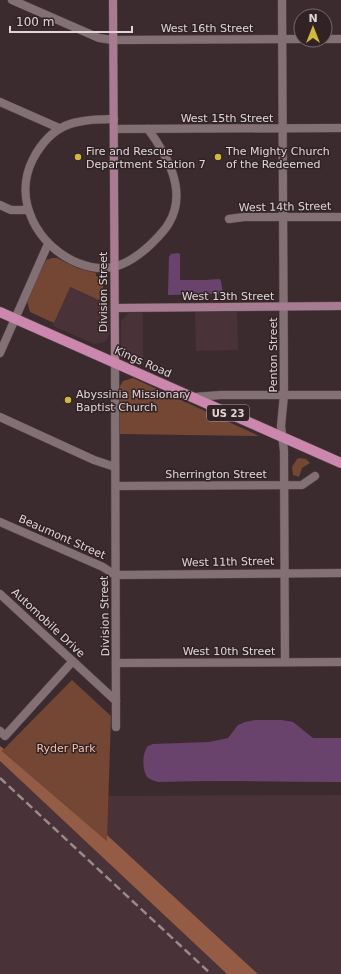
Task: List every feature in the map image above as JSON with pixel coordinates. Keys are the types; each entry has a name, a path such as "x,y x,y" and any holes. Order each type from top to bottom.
{"main road":[{"name":"Kings Road","path":"0,312 194,397 341,464"}],"street":[{"name":"West 16th Street","path":"12,0 99,38 113,40 293,39"},
{"name":"Division Street","path":"113,0 116,727"},
{"name":"Penton Street","path":"282,0 284,306 284,395 282,426 284,485 285,662"},
{"path":"0,102 59,128"},
{"path":"114,119 88,120 59,128 46,138 32,162 26,188 28,210 33,224 48,244 58,253 87,266 104,268 114,267 128,261 143,251 169,224 174,209 176,192 174,178 170,164 159,143 148,129"},
{"name":"West 15th Street","path":"114,129 341,128"},
{"path":"0,205 11,210 28,210"},
{"name":"West 14th Street","path":"229,219 244,217 341,217"},
{"path":"0,353 48,244"},
{"name":"West 13th Street","path":"114,308 341,306"},
{"path":"194,397 341,395"},
{"path":"0,417 94,460 115,467"},
{"name":"Sherrington Street","path":"116,486 302,485 315,476"},
{"name":"Beaumont Street","path":"0,522 103,567 115,575"},
{"name":"West 11th Street","path":"115,575 341,573"},
{"name":"Automobile Drive","path":"0,594 116,702"},
{"path":"2,734 72,662"},
{"name":"West 10th Street","path":"116,663 341,662"}],"shaded area":[{"path":"171,254 180,254 180,280 219,279 221,281 223,294 168,295 169,257"},
{"path":"69,287 109,305 109,334 107,340 94,344 53,326"},
{"path":"195,312 237,312 238,350 196,351"},
{"path":"129,313 143,313 143,365 127,358 122,352 121,321"},
{"path":"255,720 282,720 293,722 313,738 341,738 341,782 159,782 147,777 145,774 143,761 148,746 153,744 209,742 228,738 238,725"},
{"path":"0,746 4,749 2,751 107,841 107,835 258,974 227,974 0,761"},
{"path":"0,761 227,974 0,974"},
{"path":"341,795 341,974 258,974 107,835 108,796"}],"green space":[{"path":"57,258 77,268 96,273 96,276 103,279 103,302 70,287 54,323 30,312 27,301 46,260"},
{"path":"133,378 259,436 120,434 120,386 123,381"},
{"path":"297,459 306,459 310,463 302,468 299,477 293,475 292,467"},
{"name":"Ryder Park","path":"72,680 111,716 107,841 2,751"}],"railway":[{"path":"0,778 211,974"}],"place":[{"name":"Fire and Rescue Department Station 7","path":"78,157"},
{"name":"The Mighty Church of the Redeemed","path":"218,157"},
{"name":"Abyssinia Missionary Baptist Church","path":"68,400"}]}
